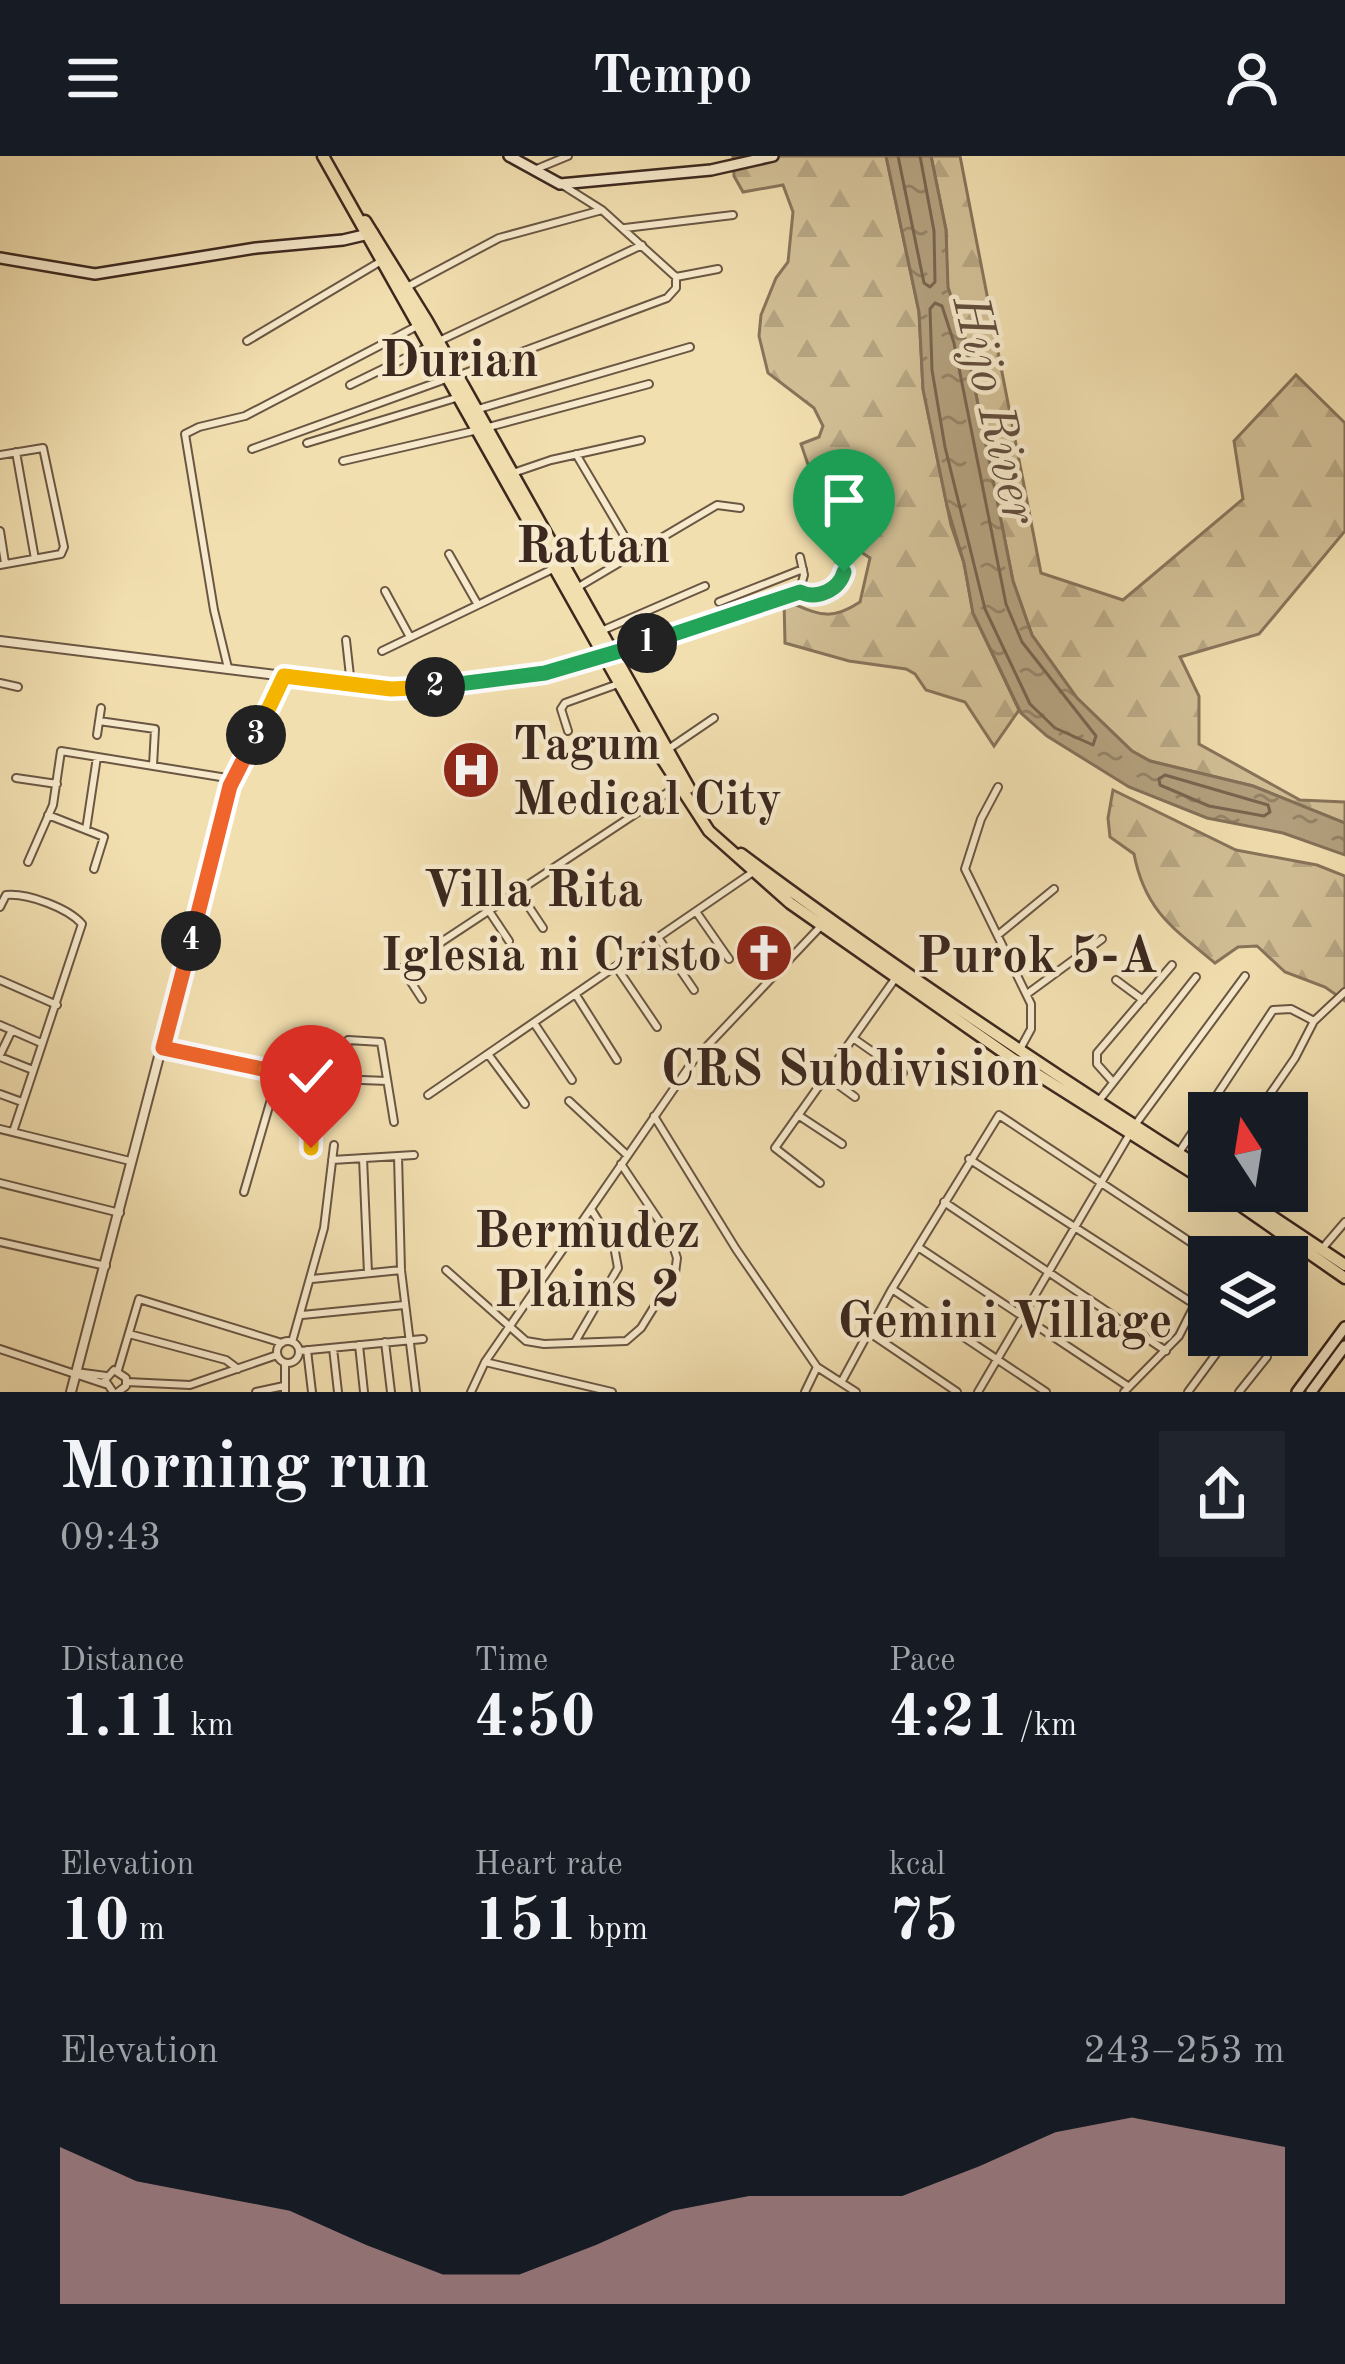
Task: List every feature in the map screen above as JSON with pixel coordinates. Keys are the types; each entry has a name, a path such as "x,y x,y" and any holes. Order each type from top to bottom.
{"highway":[{"path":"323,156 424,322"},
{"path":"385,259 407,287 482,429"},
{"path":"453,377 460,397 611,656"},
{"path":"573,590 602,631 623,682 682,783 755,870 1017,1055 1188,1160"},
{"path":"623,682 667,750 682,783"},
{"path":"1133,1128 1188,1169"},
{"path":"1250,1212 1345,1278"},
{"path":"1265,1212 1345,1265"}],"main road":[{"path":"509,156 560,184 711,170 773,156"},
{"path":"0,258 95,274 370,234"},
{"path":"1298,1392 1345,1328"},
{"path":"1311,1392 1345,1346"}],"street":[{"path":"533,170 568,156"},
{"path":"560,184 625,228 676,277"},
{"path":"407,287 499,238 602,210"},
{"path":"625,228 734,215"},
{"path":"350,385 642,245"},
{"path":"247,340 385,259"},
{"path":"676,277 718,269"},
{"path":"252,449 657,302 672,294 676,277"},
{"path":"228,668 185,434 254,412 424,322"},
{"path":"475,410 691,347"},
{"path":"343,461 649,384"},
{"path":"307,443 460,397"},
{"path":"508,476 641,440"},
{"path":"0,455 43,448 63,542 61,554 3,565 0,531"},
{"path":"16,452 35,559"},
{"path":"576,454 634,554"},
{"path":"573,590 717,506 740,508"},
{"path":"0,642 411,689 531,675 611,656 800,592 822,593 838,584 844,572 834,549"},
{"path":"449,554 478,605"},
{"path":"800,557 800,592"},
{"path":"382,651 559,566"},
{"path":"719,602 803,569"},
{"path":"602,631 705,586"},
{"path":"385,591 410,637"},
{"path":"346,640 351,685"},
{"path":"71,1392 233,779 284,676"},
{"path":"568,731 562,713 565,703 623,682"},
{"path":"0,683 18,687"},
{"path":"97,735 101,708"},
{"path":"667,750 714,718"},
{"path":"99,722 155,729 153,766"},
{"path":"28,862 48,815 61,752 233,779"},
{"path":"86,830 98,757"},
{"path":"16,778 57,784"},
{"path":"422,999 402,968 682,783"},
{"path":"998,787 981,819 965,869 1027,994 1033,1021 1017,1055"},
{"path":"48,815 104,837 94,869"},
{"path":"557,866 582,903"},
{"path":"428,1095 755,870"},
{"path":"998,934 1054,889"},
{"path":"518,892 543,928"},
{"path":"0,907 6,896 19,895 81,920 13,1132"},
{"path":"489,911 509,941"},
{"path":"697,913 729,959"},
{"path":"471,1392 485,1362 708,1043 824,922"},
{"path":"658,939 694,990"},
{"path":"1027,994 1102,939"},
{"path":"1113,1082 1096,1057 1172,965"},
{"path":"616,968 657,1027"},
{"path":"820,1184 775,1148 900,972"},
{"path":"978,1392 1133,1128 1245,976"},
{"path":"1096,1106 1196,977"},
{"path":"0,980 57,1004"},
{"path":"1116,980 1143,1000"},
{"path":"1272,1092 1314,1021 1345,992"},
{"path":"575,995 617,1060"},
{"path":"1178,1154 1273,1010 1291,1009 1314,1021"},
{"path":"534,1023 572,1080"},
{"path":"0,1025 41,1043"},
{"path":"12,1030 0,1056 34,1070"},
{"path":"853,1038 903,1073"},
{"path":"343,1080 346,1042 365,1039 383,1044 394,1122"},
{"path":"163,1048 312,1078 387,1081"},
{"path":"488,1054 525,1104"},
{"path":"244,1192 279,1072"},
{"path":"826,1076 855,1097"},
{"path":"311,1148 312,1078"},
{"path":"0,1094 22,1102"},
{"path":"569,1101 627,1155"},
{"path":"798,1115 842,1144"},
{"path":"842,1381 892,1289 999,1115 1188,1240"},
{"path":"654,1116 736,1249 817,1367 856,1392"},
{"path":"0,1129 134,1162"},
{"path":"105,1380 114,1392 127,1382 178,1387 278,1355 302,1315 312,1279 334,1145"},
{"path":"332,1160 414,1155"},
{"path":"398,1156 401,1270 416,1392"},
{"path":"363,1158 368,1274"},
{"path":"969,1159 1188,1300"},
{"path":"446,1270 510,1328 534,1343 618,1344 634,1335 677,1266 670,1238 621,1164"},
{"path":"0,1183 120,1213"},
{"path":"944,1202 1166,1351"},
{"path":"574,1342 618,1268 614,1246 592,1209"},
{"path":"1321,1250 1345,1222"},
{"path":"0,1242 106,1266"},
{"path":"918,1246 1127,1389 1166,1351 1188,1318"},
{"path":"312,1279 401,1270"},
{"path":"892,1289 1046,1392"},
{"path":"0,1349 80,1377 105,1380 118,1370 139,1299 287,1342 303,1351 423,1339"},
{"path":"302,1315 404,1305"},
{"path":"870,1333 957,1392"},
{"path":"128,1334 226,1360 239,1370"},
{"path":"385,1342 391,1392"},
{"path":"359,1345 364,1392"},
{"path":"333,1348 338,1392"},
{"path":"285,1363 303,1351"},
{"path":"303,1351 312,1392"},
{"path":"256,1392 285,1389 285,1363 278,1355"},
{"path":"1187,1392 1214,1356"},
{"path":"1240,1392 1267,1357"},
{"path":"485,1362 612,1392"},
{"path":"805,1392 817,1367"},
{"path":"118,1370 127,1382"}],"green space":[{"path":"733,156 886,156 919,312 923,389 951,525 973,613 1019,710 994,746 965,702 926,690 906,669 849,661 785,643 784,600 822,614 849,608 860,602 870,558 806,515 816,488 801,444 819,437 823,426 814,408 768,373 759,336 761,315 788,262 793,212 783,185 743,192 734,176"},
{"path":"931,156 960,156 1041,573 1123,600 1243,499 1234,441 1296,375 1345,423 1345,531 1259,634 1180,657 1199,696 1199,744 1300,800 1345,802 1345,823 1253,786 1150,761 1132,751 1077,698 1032,635 1013,581 965,339 947,287 946,230"},
{"path":"1113,790 1236,850 1317,865 1345,876 1345,1001 1325,987 1285,972 1257,946 1238,947 1215,963 1174,929 1146,890 1134,854 1110,837"}],"water":[{"path":"886,156 931,156 946,230 948,287 965,339 1013,581 1032,635 1077,698 1132,751 1150,761 1253,786 1345,823 1345,855 1283,833 1207,818 1129,787 1047,736 1021,713 973,613 947,506 923,389 919,312"}],"place":[{"name":"Tagum Medical City","path":"471,770"},
{"name":"Iglesia ni Cristo","path":"764,953"}],"district":[{"name":"Durian","path":"459,358"},
{"name":"Rattan","path":"593,544"},
{"name":"Villa Rita","path":"533,888"},
{"name":"Purok 5-A","path":"1037,954"},
{"name":"CRS Subdivision","path":"850,1067"},
{"name":"Bermudez Plains 2","path":"587,1258"},
{"name":"Gemini Village","path":"1005,1319"}],"route":[{"path":"311,1148 312,1078 163,1048 230,786 284,676 404,690 545,673 800,592 822,593 838,584 844,572"}],"water label":[{"name":"Hijo River","path":"997,409"}]}
